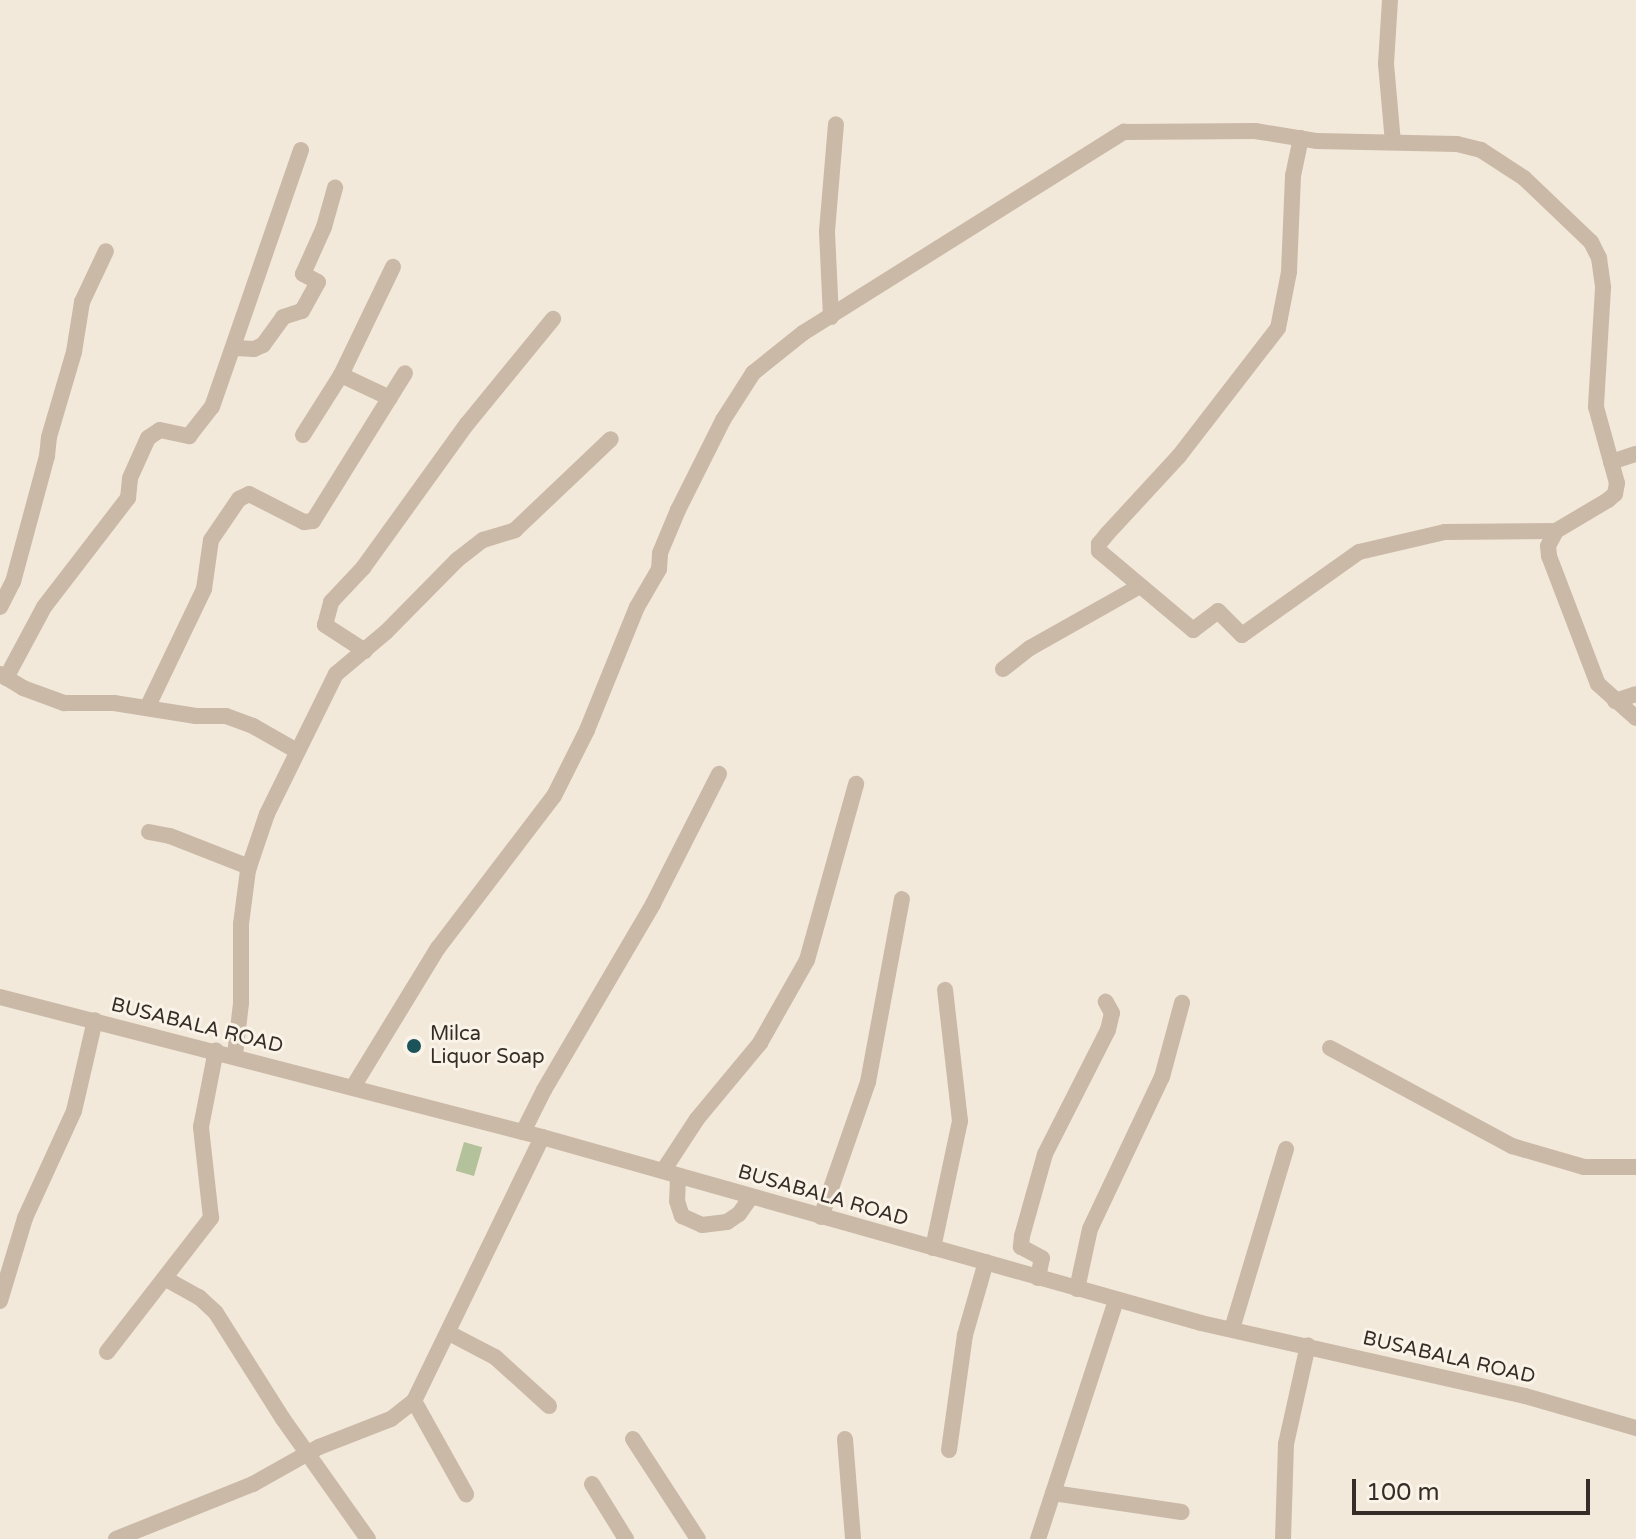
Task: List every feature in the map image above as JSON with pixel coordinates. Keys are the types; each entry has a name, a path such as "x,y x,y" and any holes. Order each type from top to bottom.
{"street":[{"path":"1390,0 1386,64 1393,142"},
{"path":"831,317 827,231 836,124"},
{"path":"353,1087 438,948 554,796 581,744 637,607 656,577 660,553 678,510 737,394 775,354 1124,132 1255,131 1301,138 1457,144 1481,150 1524,178 1591,242 1599,258 1603,288 1596,407 1617,483 1615,494 1556,531 1548,546 1576,633 1598,684 1636,718"},
{"path":"1301,138 1293,176 1289,272 1278,328 1179,456 1099,544 1102,554 1193,630 1218,611 1242,635 1359,552 1445,532 1556,531"},
{"path":"297,751 253,726 226,716 196,716 148,706 64,703 3,676 44,607 128,498 130,478 148,438 160,430 186,437 194,433 212,407 235,348 253,284 301,150"},
{"path":"235,348 254,349 263,345 283,317 302,311 318,282 303,274 324,227 335,188"},
{"path":"0,607 13,582 47,456 74,352 82,302 106,251"},
{"path":"303,435 341,375 393,267"},
{"path":"365,651 325,625 331,602 363,568 467,424 553,319"},
{"path":"148,706 204,589 211,540 239,499 249,494 304,522 313,521 405,373"},
{"path":"341,375 390,398"},
{"path":"235,1055 241,1003 241,924 249,867 267,814 336,674 365,651 457,560 483,540 515,530 611,439"},
{"path":"1611,462 1636,454"},
{"path":"1003,669 1030,648 1140,586"},
{"path":"1615,701 1636,694"},
{"path":"523,1132 544,1090 653,904 719,774"},
{"path":"751,1197 739,1214 727,1222 702,1225 682,1216 671,1174 697,1119 760,1043 807,960 856,784"},
{"path":"149,832 170,836 249,867"},
{"path":"821,1217 868,1082 902,899"},
{"path":"933,1248 960,1121 945,990"},
{"name":"BUSABALA ROAD","path":"0,997 216,1050 542,1137 1116,1300 1525,1396 1636,1428"},
{"path":"1038,1278 1042,1258 1021,1247 1022,1236 1045,1154 1071,1095 1108,1030 1112,1013 1106,1002"},
{"path":"1077,1289 1090,1229 1162,1077 1182,1003"},
{"path":"0,1301 25,1218 74,1111 95,1020"},
{"path":"1330,1048 1512,1146 1584,1167 1636,1167"},
{"path":"107,1352 211,1218 201,1127 216,1050"},
{"path":"116,1539 253,1484 307,1453 391,1419 414,1401 542,1137"},
{"path":"1232,1329 1286,1149"},
{"path":"949,1450 965,1335 986,1262"},
{"path":"166,1279 199,1297 216,1313 307,1453 368,1539"},
{"path":"1038,1539 1116,1300"},
{"path":"449,1333 495,1357 549,1406"},
{"path":"1283,1539 1286,1444 1308,1345"},
{"path":"414,1401 466,1494"},
{"path":"633,1439 698,1539"},
{"path":"845,1439 853,1539"},
{"path":"592,1484 626,1539"},
{"path":"1053,1493 1182,1512"}],"green space":[{"path":"464,1142 482,1147 474,1176 456,1171"}],"place":[{"name":"Milca Liquor Soap","path":"414,1046"}]}
